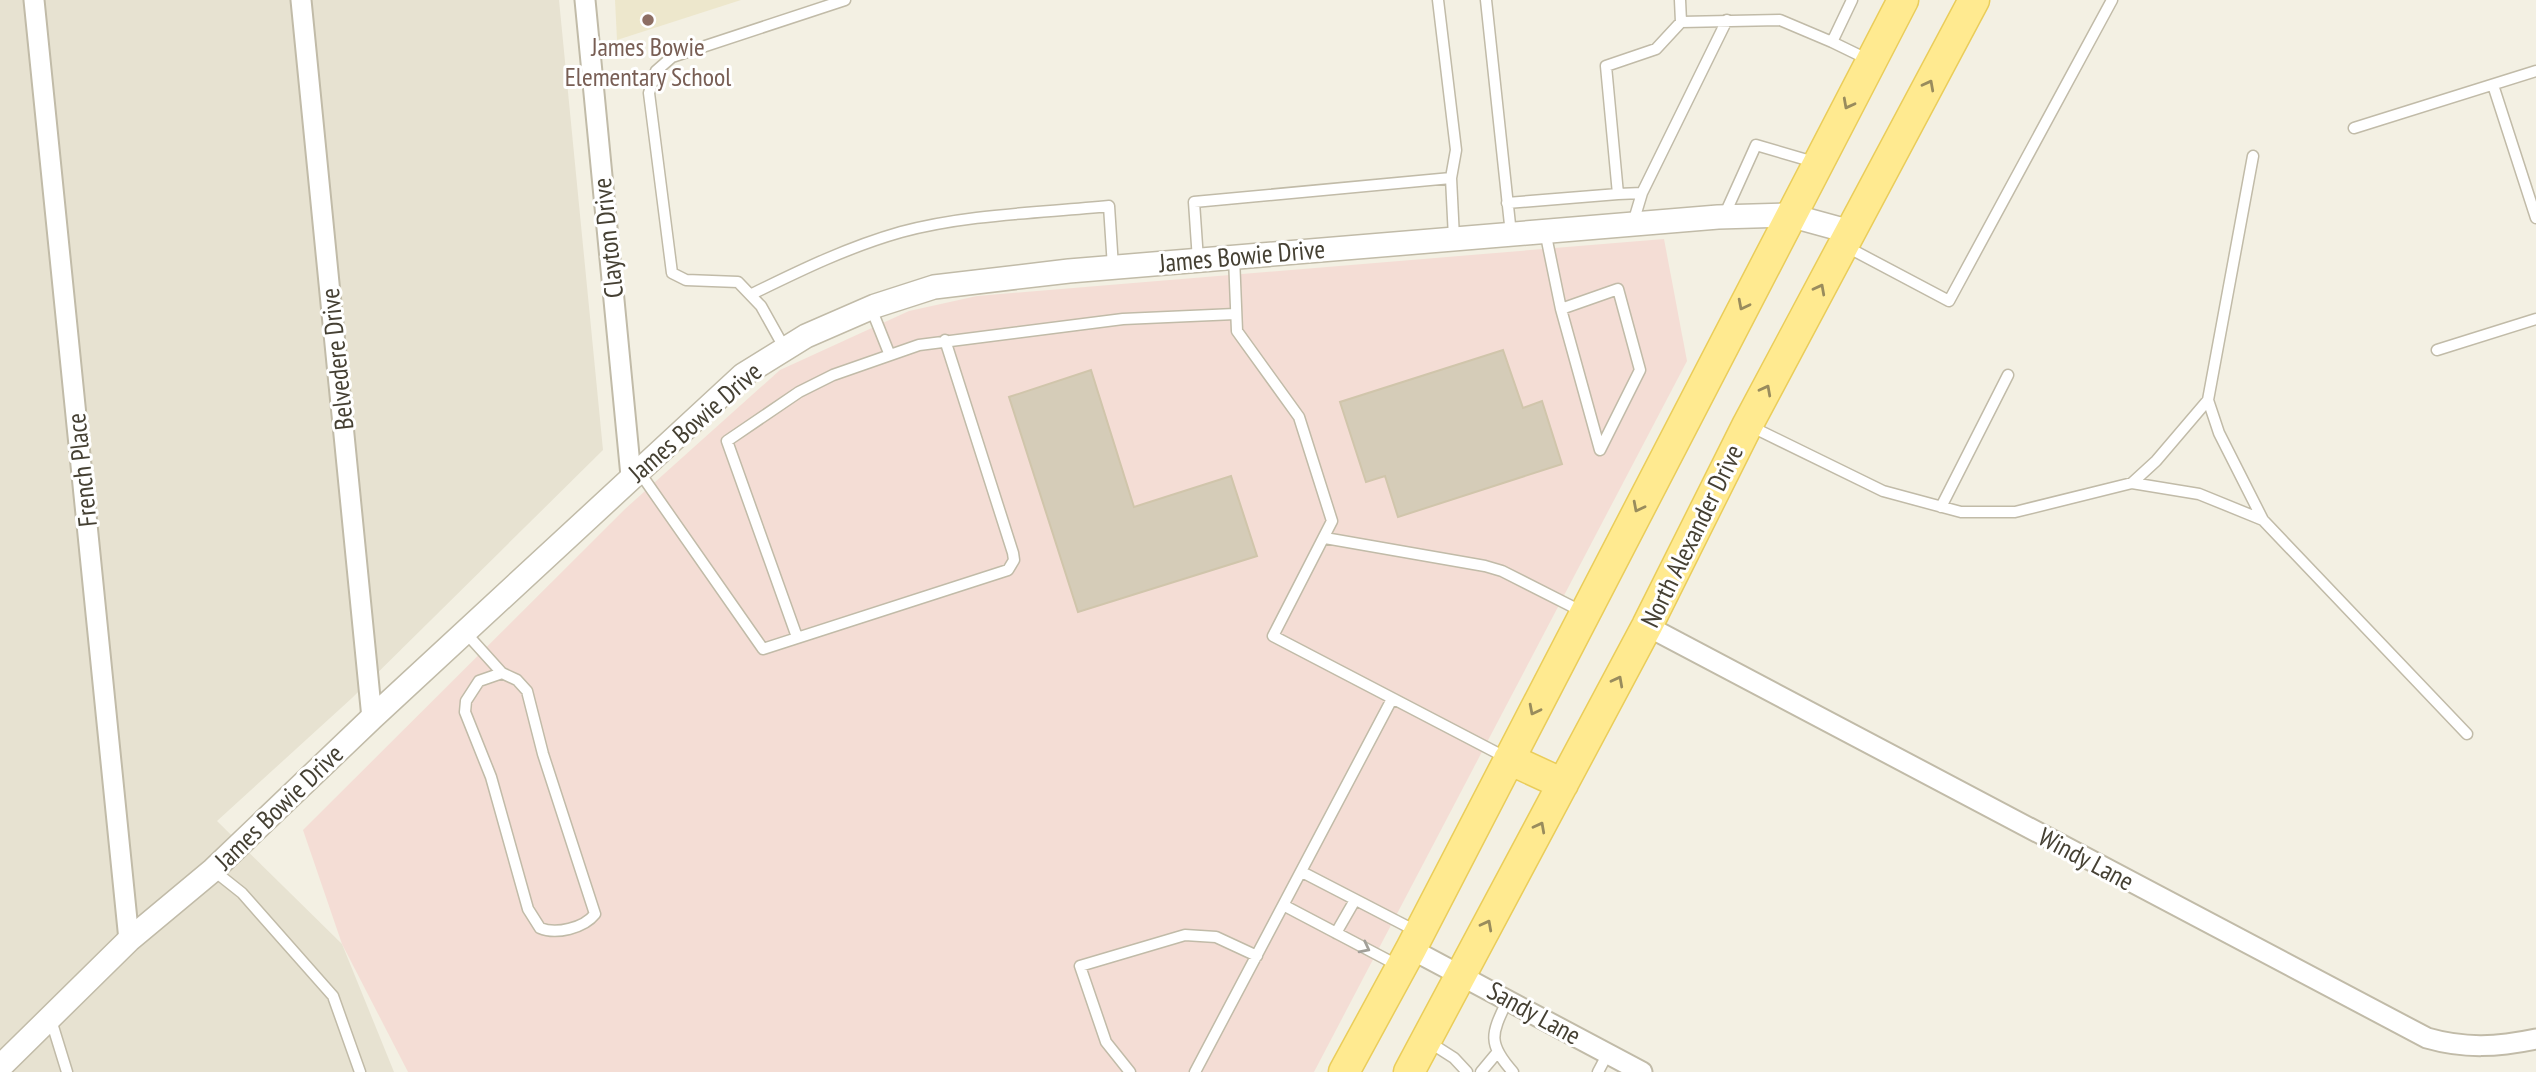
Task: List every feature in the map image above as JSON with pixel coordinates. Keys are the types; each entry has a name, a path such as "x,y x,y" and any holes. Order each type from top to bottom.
{"main road":[{"path":"1344,1072 1903,0"},
{"name":"North Alexander Drive","path":"1409,1072 1647,626 1748,424 1974,0"},
{"path":"1509,759 1563,784"}],"street":[{"name":"French Place","path":"34,0 129,940"},
{"name":"Belvedere Drive","path":"301,0 372,718"},
{"name":"Clayton Drive","path":"589,1 635,473"},
{"name":"James Bowie Drive","path":"0,1067 129,940 213,870 464,632 743,375 806,336 871,309 934,288 1113,267 1724,217 1789,215 1847,239"},
{"name":"Windy Lane","path":"1647,626 2427,1038 2451,1045 2495,1047 2536,1039"},
{"name":"Sandy Lane","path":"1410,949 1462,973 1642,1072"}],"lane":[{"path":"785,349 752,294 738,282 686,280 672,273 649,93 656,71 672,57 845,0"},
{"path":"1438,0 1456,150 1451,178 1454,239"},
{"path":"1486,0 1511,234"},
{"path":"1680,0 1681,22"},
{"path":"1832,42 1852,0"},
{"path":"1847,239 1949,301 2112,0"},
{"path":"1633,223 1643,192 1727,20"},
{"path":"1618,194 1606,66 1656,49 1681,22 1780,20 1871,61"},
{"path":"2354,128 2536,71"},
{"path":"2493,85 2536,218"},
{"path":"1724,217 1756,145 1817,163"},
{"path":"2252,156 2208,400 2219,433 2263,520 2467,734"},
{"path":"1198,260 1194,202 1451,178"},
{"path":"1507,203 1643,192"},
{"path":"752,294 826,257 902,232 947,222 1109,206 1113,267"},
{"path":"1545,231 1562,309 1600,450 1640,370 1618,289 1562,309"},
{"path":"1234,257 1235,314 1242,341 1299,417 1331,515 1331,526 1273,636 1509,759"},
{"path":"871,309 889,353"},
{"path":"797,637 727,441 799,392 889,353 945,340 1123,319 1235,314"},
{"path":"2437,350 2536,319"},
{"path":"635,473 763,649 1008,570 1013,553 945,340"},
{"path":"1941,507 2008,375"},
{"path":"2132,483 2156,461 2208,400"},
{"path":"1748,424 1883,491 1973,513 2015,512 2132,483 2199,494 2263,520"},
{"path":"1325,538 1485,566 1502,571 1584,613"},
{"path":"464,632 502,673 517,680 527,691 543,754 595,914 591,919 559,932 540,928 528,909 491,778 467,722 466,701 480,681 502,673"},
{"path":"1195,1072 1392,699"},
{"path":"213,870 242,893 333,996 360,1072"},
{"path":"1302,872 1355,901 1410,949"},
{"path":"1336,933 1355,901"},
{"path":"1285,906 1336,933 1410,949"},
{"path":"1130,1072 1106,1042 1080,965 1185,935 1216,937 1257,956"},
{"path":"1508,998 1493,1032 1496,1054 1513,1072"},
{"path":"51,1019 67,1072"},
{"path":"1426,1040 1454,1058 1467,1072"},
{"path":"1481,1072 1496,1054"},
{"path":"1598,1072 1608,1054"}],"shaded area":[{"path":"0,0 559,0 603,450 352,698 217,821 342,944 394,1072 0,1072"},
{"name":"James Bowie Elementary School","path":"615,0 741,0 617,40"},
{"path":"1664,239 1687,361 1314,1072 408,1072 342,944 303,830 625,509 780,370 909,311 977,296"}],"building":[{"path":"1503,350 1523,408 1542,401 1562,464 1398,517 1385,476 1366,482 1340,402"},
{"path":"1091,370 1134,507 1231,476 1257,556 1078,612 1009,397"}],"place":[{"name":"James Bowie Elementary School","path":"648,20"}]}
